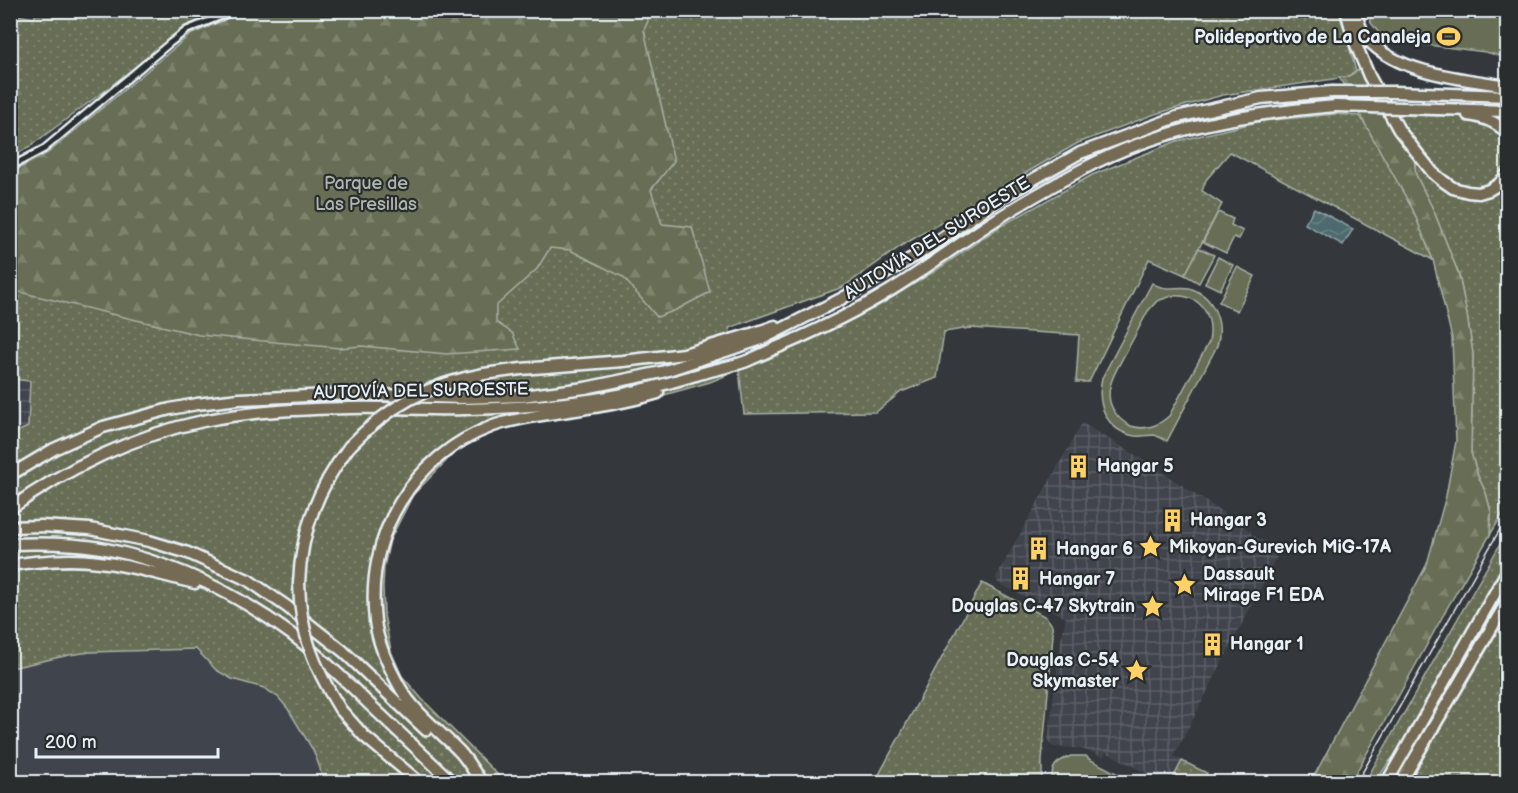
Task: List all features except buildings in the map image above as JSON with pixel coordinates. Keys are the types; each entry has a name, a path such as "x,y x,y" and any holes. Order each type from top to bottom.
{"highway":[{"path":"1346,10 1354,40 1369,76 1399,130 1434,173 1454,188 1479,192 1489,190 1499,184 1508,173"},
{"path":"1355,10 1366,38 1378,49 1399,61 1434,74 1508,86"},
{"name":"AUTOVÍA DEL SUROESTE","path":"10,475 54,449 103,427 159,411 197,404 239,399 352,394 461,398 522,396 585,388 662,372 762,339 841,299 919,254 1002,197 1080,153 1177,117 1261,98 1332,92 1508,96"},
{"name":"AUTOVÍA DEL SUROESTE","path":"10,509 65,474 110,451 173,428 205,420 243,414 298,410 463,409 534,405 641,390 744,362 818,330 887,292 997,219 1086,168 1175,132 1262,113 1336,106 1508,111"},
{"path":"1407,108 1476,116 1495,122 1508,135"},
{"path":"419,783 364,736 340,709 319,674 302,618 298,583 303,540 312,513 329,477 349,447 379,419 417,394 460,378 521,369 684,354 758,333 841,299"},
{"path":"482,782 460,753 426,720 403,691 382,650 375,622 375,569 381,542 391,517 405,493 420,474 440,455 465,438 494,425 525,417 642,398 707,378 744,362"},
{"path":"10,527 42,526 90,530 149,541 188,553 248,580 286,606 343,651 482,782"},
{"path":"10,544 50,543 105,549 155,562 219,588 249,605 291,634 329,665 452,783"},
{"path":"10,565 48,560 98,561 219,588"},
{"path":"1387,783 1508,570"},
{"path":"1401,783 1508,600"}],"street":[{"path":"10,167 44,149 187,30 236,10"}],"shaded area":[{"path":"10,379 30,381 28,427 11,435"},
{"path":"1082,423 1144,460 1252,532 1251,534 1280,550 1174,756 1182,761 1171,782 1163,782 1106,752 1103,757 1077,748 1051,745 1048,741 1061,639 1066,618 998,583 996,577"},
{"path":"196,649 232,679 264,688 278,697 313,750 320,768 322,782 11,782 10,668 90,652"}],"green space":[{"path":"37,10 223,11 185,28 111,86 11,158 11,14 34,18"},
{"path":"647,10 648,21 644,30 674,161 651,190 662,224 692,227 710,292 676,310 657,317 623,277 570,250 550,248 537,269 496,306 496,322 512,333 520,349 447,354 361,346 340,348 199,335 11,290 11,173 48,153 190,35 244,11"},
{"name":"Parque de Las Presillas","path":"275,11 1339,11 1356,71 1347,77 1223,95 1155,114 1078,143 901,246 843,287 729,328 739,370 710,382 643,401 527,421 497,430 468,443 452,455 413,495 390,540 384,567 384,615 391,651 402,676 505,782 322,782 320,768 313,750 278,697 264,688 232,679 216,670 196,649 90,652 11,668 10,435 28,427 30,381 11,379 11,178"},
{"name":"Polideportivo de La Canaleja","path":"1368,11 1507,11 1507,58 1486,52 1403,42 1379,33 1371,23"},
{"path":"1362,68 1414,158 1416,175 1433,209 1459,275 1473,354 1471,453 1491,512 1490,535 1351,782 1311,782 1427,564 1446,496 1456,441 1452,338 1433,260 1413,210 1339,77 1347,77"},
{"path":"1336,114 1360,116 1413,210 1433,260 1230,152 1206,180 1202,191 1222,204 1185,275 1149,259 1089,382 1076,382 1079,335 970,328 944,332 937,378 901,392 876,412 744,414 739,370 769,359 878,306 1001,226 1092,175 1177,141 1262,121"},
{"path":"1388,115 1507,117 1508,505 1490,535 1491,512 1471,453 1473,354 1459,275 1433,209 1416,175 1414,158"},
{"path":"1218,212 1233,219 1231,225 1243,231 1239,239 1234,237 1226,253 1203,242"},
{"path":"1199,248 1214,255 1199,283 1185,275"},
{"path":"1218,257 1233,265 1220,290 1205,283"},
{"path":"1237,267 1255,276 1237,311 1219,302"},
{"path":"1152,283 1164,288 1189,288 1211,303 1218,319 1217,346 1167,441 1154,435 1138,436 1125,433 1110,422 1102,406 1102,378","holes":["1172,296 1191,299 1203,308 1209,323 1209,342 1169,416 1152,427 1131,426 1119,418 1110,403 1112,380 1148,311 1157,301"]},
{"path":"1507,532 1507,557 1399,751 1376,782 1365,782"},
{"path":"982,583 1046,617 1052,625 1042,782 875,782"},
{"path":"1507,616 1507,782 1409,782"},
{"path":"1071,756 1086,756 1133,782 1051,782 1055,765"},
{"path":"1182,761 1207,773 1202,782 1171,782"}],"water":[{"path":"1314,208 1353,229 1343,245 1305,224"}],"railway":[{"path":"1357,782 1508,515"}],"place":[{"name":"Polideportivo de La Canaleja","path":"1449,37"},
{"name":"Hangar 5","path":"1079,466"},
{"name":"Hangar 3","path":"1172,520"},
{"name":"Mikoyan-Gurevich MiG-17A","path":"1151,547"},
{"name":"Hangar 6","path":"1038,549"},
{"name":"Hangar 7","path":"1021,579"},
{"name":"Dassault Mirage F1 EDA","path":"1185,584"},
{"name":"Douglas C-47 Skytrain","path":"1153,606"},
{"name":"Hangar 1","path":"1212,644"},
{"name":"Douglas C-54 Skymaster","path":"1137,670"}]}
